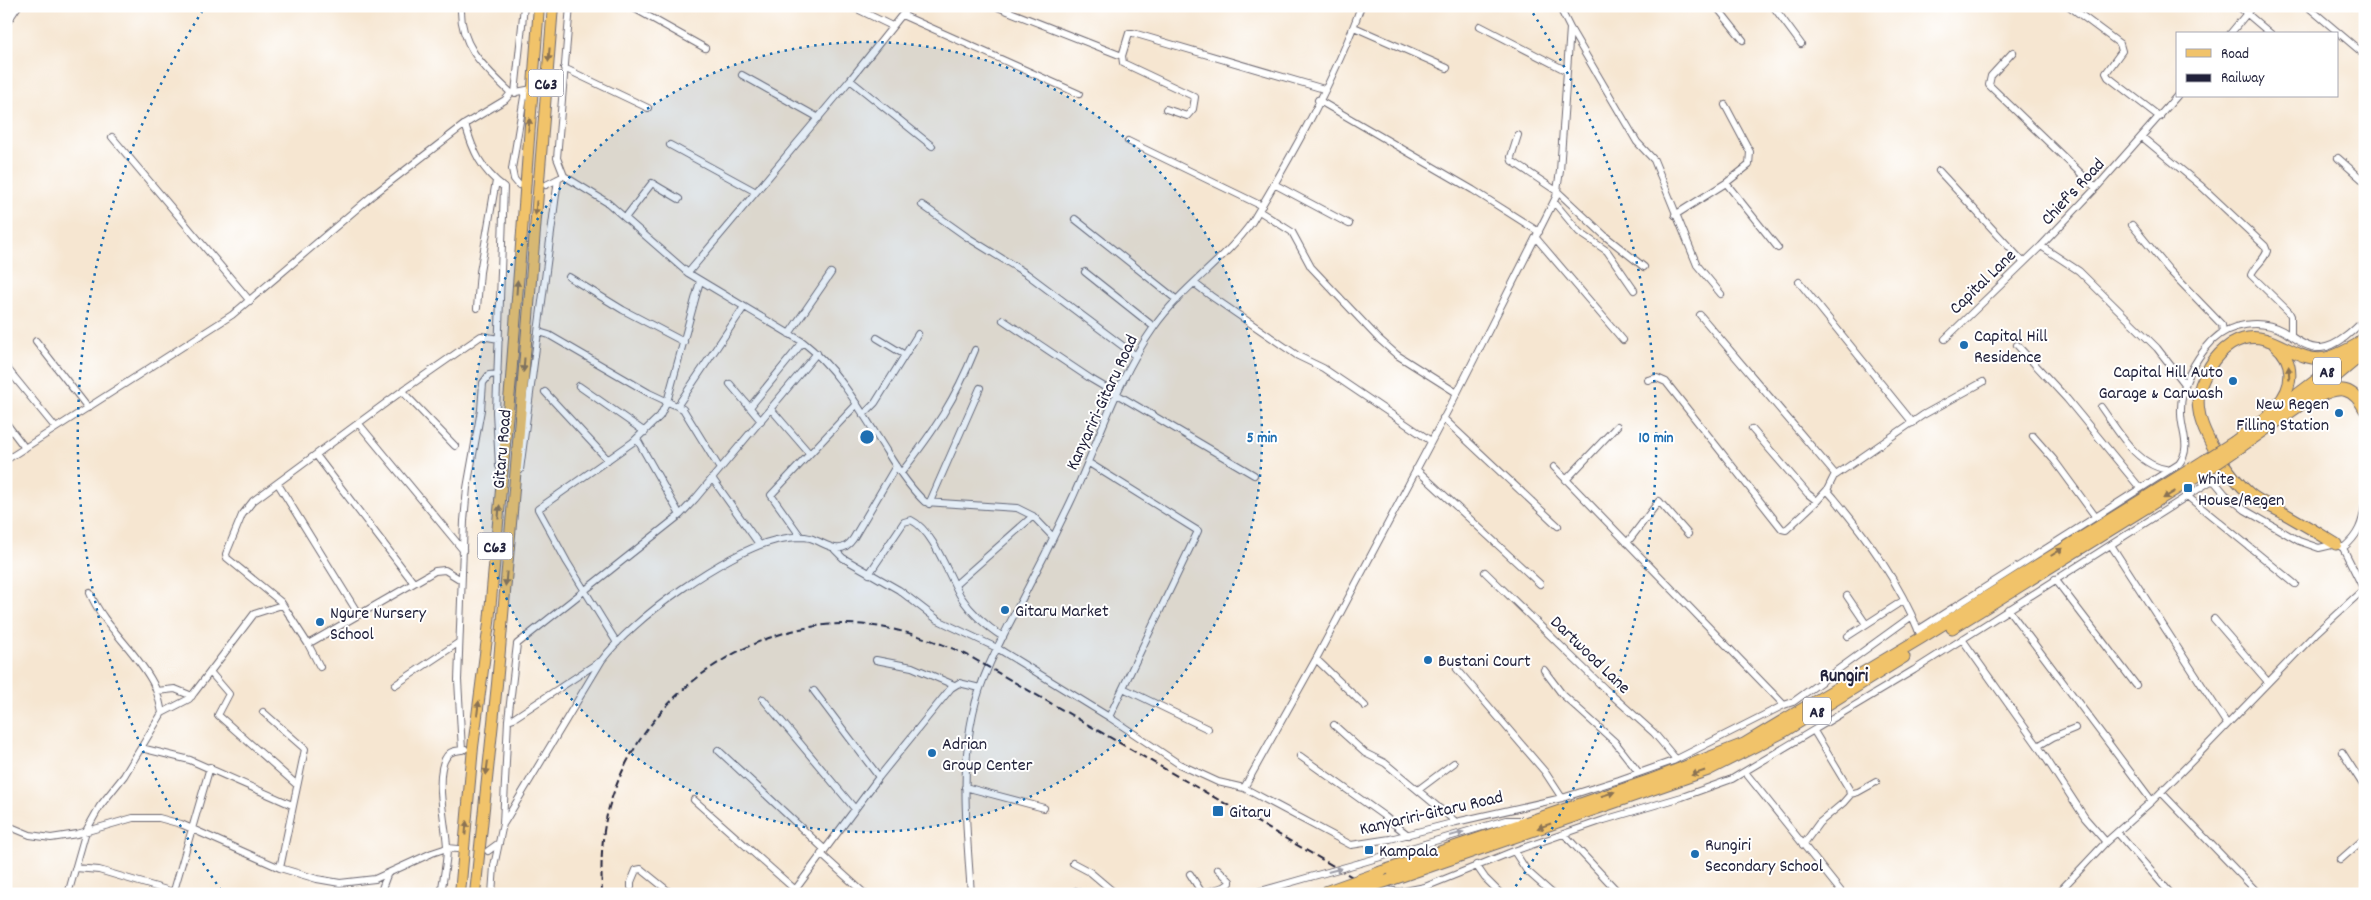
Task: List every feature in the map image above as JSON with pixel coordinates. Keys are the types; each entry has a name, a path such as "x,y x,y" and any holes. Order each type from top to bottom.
{"highway":[{"path":"2340,546 2252,495 2228,470 2206,431 2199,412 2200,388 2211,364 2231,343 2244,338 2267,340 2302,356 2313,358 2335,356 2362,344"},
{"path":"2256,427 2285,395 2291,375 2285,356 2267,340"},
{"name":"A8","path":"1322,893 1385,876 1708,770 1740,755 1783,732 2238,444 2269,428 2309,399 2362,344"},
{"name":"A8","path":"2238,444 2256,427 2362,344"},
{"path":"2269,428 2317,398 2336,390 2347,390 2354,394 2365,410"},
{"name":"A8","path":"1348,894 1385,876 1528,820 1651,780 1744,744 1919,634 2207,465"}],"main road":[{"name":"C63","path":"529,90 539,6"},
{"name":"Gitaru Road","path":"475,894 497,684 553,6"},
{"name":"Gitaru Road","path":"460,894 473,747 489,623 501,489 531,104 529,90"}],"street":[{"path":"6,24 18,6"},
{"path":"462,6 463,29 469,47 479,62 513,93"},
{"path":"513,93 524,6"},
{"path":"514,490 524,451 561,178 557,158 570,6"},
{"path":"630,6 705,48"},
{"path":"851,6 892,26"},
{"path":"688,273 819,118 909,6"},
{"path":"995,6 1122,56"},
{"name":"Kanyariri-Gitaru Road","path":"971,894 965,788 970,728 980,688 997,648 1054,537 1136,356 1154,327 1177,300 1241,238 1274,184 1324,89 1354,27 1361,6"},
{"path":"1716,6 1743,40"},
{"path":"1773,6 1801,44"},
{"path":"2069,6 2120,44 2122,51 2108,69 2106,73 2108,77 2160,117"},
{"path":"2238,6 2269,32"},
{"path":"2232,32 2253,6"},
{"path":"2307,6 2338,32"},
{"path":"1561,7 1570,28 1637,142 1654,160 1697,265 1721,294"},
{"path":"902,15 1079,94"},
{"path":"1480,26 1567,71"},
{"path":"1354,27 1447,68"},
{"path":"1244,788 1316,659 1444,418 1554,202 1558,192 1570,28"},
{"path":"2338,32 2365,55"},
{"path":"1166,109 1187,116 1193,109 1195,97 1123,62 1122,56 1126,38 1129,34 1133,33 1324,89"},
{"path":"2013,52 1991,76 1989,85 2096,188"},
{"path":"564,68 648,108"},
{"path":"742,75 819,118"},
{"path":"850,80 932,146"},
{"path":"6,460 55,427 205,334 250,301 373,195 465,124 505,100 513,93 529,90 513,176 504,187 496,412 501,489"},
{"name":"Chief's Road","path":"2176,97 2096,188 2041,246 2079,271 2157,348 2185,384"},
{"path":"1318,100 1466,186 1537,235 1623,340"},
{"path":"1675,215 1747,168 1751,157 1750,152 1725,105"},
{"path":"465,124 474,152 482,167 504,187"},
{"path":"1518,135 1511,156 1512,161 1558,192 1606,236 1644,267"},
{"path":"112,137 250,301"},
{"path":"2142,137 2200,186 2265,246 2268,252 2253,269 2251,275 2289,312 2291,316 2291,336"},
{"path":"1128,140 1260,208 1292,232 1311,267 1379,339 1397,355 1457,393"},
{"path":"670,144 756,192"},
{"path":"2338,158 2365,182"},
{"path":"1939,171 2023,262"},
{"path":"513,176 520,185"},
{"path":"546,185 561,178"},
{"path":"561,178 608,203 688,273 803,342 817,353 829,365 857,404 896,466 923,500 929,504 1017,508 1033,516 1054,537"},
{"path":"477,308 480,272 496,181"},
{"path":"625,218 652,183 679,199"},
{"path":"1726,183 1778,248"},
{"path":"1274,184 1348,224"},
{"path":"1554,202 1579,232 1607,251 1634,290"},
{"path":"922,205 967,237 1027,274 1136,356"},
{"path":"1075,219 1177,300"},
{"path":"2132,225 2169,270 2222,325 2223,332"},
{"name":"Capital Lane","path":"1945,339 2041,246"},
{"path":"1085,272 1154,327"},
{"path":"789,334 831,273"},
{"path":"569,277 623,310 684,342"},
{"path":"616,643 540,518 538,509 637,439 663,412 700,281"},
{"path":"1799,282 1913,423"},
{"path":"1194,283 1298,356 1342,381 1431,441"},
{"path":"678,405 744,307"},
{"path":"1700,315 1836,475"},
{"path":"1827,490 1879,557 1904,600 1919,634 2095,516 2170,470 2185,456 2187,447 2181,414 2185,384 2200,356 2223,332 2237,326 2267,325 2313,348 2323,348 2347,336 2365,319"},
{"path":"1003,320 1118,394 1254,475"},
{"path":"539,332 549,335 667,402 678,405 687,414 720,468"},
{"path":"863,415 875,403 918,334"},
{"path":"320,667 308,644 282,605 227,558 226,554 247,509 253,501 402,391 481,336 499,339"},
{"path":"877,338 905,355"},
{"path":"36,341 88,408"},
{"path":"750,407 803,342"},
{"path":"2017,345 2067,399 2140,488"},
{"path":"901,473 941,420 966,373 975,350"},
{"path":"492,894 503,824 508,720 517,644 680,515 817,353"},
{"path":"2200,356 2211,364"},
{"path":"6,367 55,427"},
{"path":"462,750 458,642 467,488 481,410 483,383 489,375 498,374"},
{"path":"1648,380 1657,378 1666,382 1782,529 1786,530 1827,490 1836,475 1913,423 1984,382"},
{"path":"730,384 761,421"},
{"path":"579,386 645,432"},
{"path":"929,504 980,388"},
{"path":"402,391 456,446"},
{"path":"544,392 608,460"},
{"path":"801,537 771,495 857,404"},
{"path":"2101,407 2143,460 2155,468 2170,470"},
{"path":"771,409 809,453"},
{"path":"1444,418 1558,526"},
{"path":"6,424 25,448"},
{"path":"359,424 464,551"},
{"path":"1566,480 1616,426"},
{"path":"1752,429 1790,475 1817,501"},
{"path":"2033,436 2054,460 2095,516"},
{"path":"637,439 680,515"},
{"path":"316,455 413,582"},
{"path":"1089,463 1198,531 1109,718"},
{"path":"835,550 848,545 896,466"},
{"path":"1554,467 1784,705"},
{"path":"1416,469 1540,584"},
{"path":"712,478 759,544"},
{"path":"1381,894 1387,890 1400,892 1425,887 1514,851 1682,798 1725,782 1814,731 2208,483 2215,482 2225,494 2244,510 2300,541 2319,548 2340,546 2357,534 2363,519 2365,504"},
{"path":"278,484 358,615"},
{"path":"2188,496 2296,584"},
{"path":"1627,543 1659,501 1688,534"},
{"path":"955,585 1033,516"},
{"path":"870,574 904,522 911,520 926,534 955,585 975,615 1003,637"},
{"path":"503,824 602,660 616,643 647,616 726,561 759,544 782,538 801,537"},
{"name":"Kanyariri-Gitaru Road","path":"801,537 810,538 835,550 843,558 899,590 938,620 997,648 1179,764 1218,782 1244,788 1351,845 1367,844 1408,835 1562,798 1673,761 1675,758 1792,702 1912,616"},
{"path":"2111,544 2227,724"},
{"path":"2057,894 2106,842 2161,792 2317,632 2365,590 2340,546"},
{"path":"308,644 413,582 441,569 461,580"},
{"name":"Dartwood Lane","path":"1485,572 1594,678 1654,733 1675,758"},
{"path":"2055,579 2136,685"},
{"path":"90,593 100,612 141,664 157,691 162,713"},
{"path":"1847,596 1866,624"},
{"path":"1848,636 1904,600"},
{"path":"68,894 86,832 100,806 124,776 162,713 192,696 254,614 282,605"},
{"path":"2008,610 2152,801"},
{"path":"2214,619 2268,682"},
{"path":"1962,638 2038,746 2085,818 2106,842"},
{"path":"395,685 458,642"},
{"path":"1316,659 1366,706"},
{"path":"508,720 602,660"},
{"path":"876,660 912,667 954,685 966,683 980,688"},
{"path":"1457,669 1545,772 1562,798"},
{"path":"1544,670 1562,694 1615,742 1639,773"},
{"path":"211,673 229,694 218,711 218,715 297,784"},
{"path":"694,800 798,892 822,852 879,777 954,685"},
{"path":"1123,688 1208,729"},
{"path":"157,691 175,689 192,696"},
{"path":"814,691 879,777"},
{"path":"763,699 856,809"},
{"path":"263,712 305,747 280,868"},
{"path":"1334,726 1365,753 1385,763 1456,822"},
{"path":"2038,746 2053,737 2075,728"},
{"path":"1814,731 1850,794"},
{"path":"441,894 447,848 442,809 445,759 449,754 473,747"},
{"path":"141,748 164,752 210,767 292,805"},
{"path":"718,750 865,894"},
{"path":"2342,752 2365,788"},
{"path":"1300,756 1408,835"},
{"path":"1418,790 1454,764"},
{"path":"76,868 99,870 173,893 210,767"},
{"path":"1745,772 1843,894"},
{"path":"1803,845 1819,823 1843,803 1850,794 1858,792 1876,782"},
{"path":"965,788 1044,808"},
{"path":"2161,792 2259,894"},
{"path":"1506,820 1524,806"},
{"path":"6,825 42,838 86,832 142,817 168,820 193,829 280,868 316,879 340,883 363,882 387,875 432,853 447,848 458,849"},
{"path":"1250,894 1506,820 1528,820"},
{"path":"2117,832 2172,894"},
{"path":"1564,834 1620,894"},
{"path":"2340,860 2365,838"},
{"path":"488,851 499,843"},
{"path":"1514,851 1527,871 1553,894"},
{"path":"1073,864 1090,872 1116,894"},
{"path":"1476,865 1485,878 1501,894"},
{"path":"631,887 632,876 636,870 640,869 672,894"},
{"path":"1190,874 1201,894 1224,888 1230,884 1230,881 1218,869"},
{"path":"380,894 387,875"}],"railway":[{"path":"602,894 602,854 607,815 619,779 636,746 658,716 684,689 713,666 746,648 781,634 836,624 875,626 913,634 967,655 1382,894"}],"place":[{"name":"Capital Hill Residence","path":"1964,345"},
{"name":"Capital Hill Auto Garage & Carwash","path":"2233,381"},
{"name":"New Regen Filling Station","path":"2339,413"},
{"name":"White House/Regen","path":"2188,488"},
{"name":"Gitaru Market","path":"1005,610"},
{"name":"Ngure Nursery School","path":"320,622"},
{"name":"Bustani Court","path":"1428,660"},
{"name":"Adrian Group Center","path":"932,753"},
{"name":"Gitaru","path":"1218,811"},
{"name":"Kampala","path":"1369,850"},
{"name":"Rungiri Secondary School","path":"1695,854"}],"district":[{"name":"Rungiri","path":"1844,674"}]}
